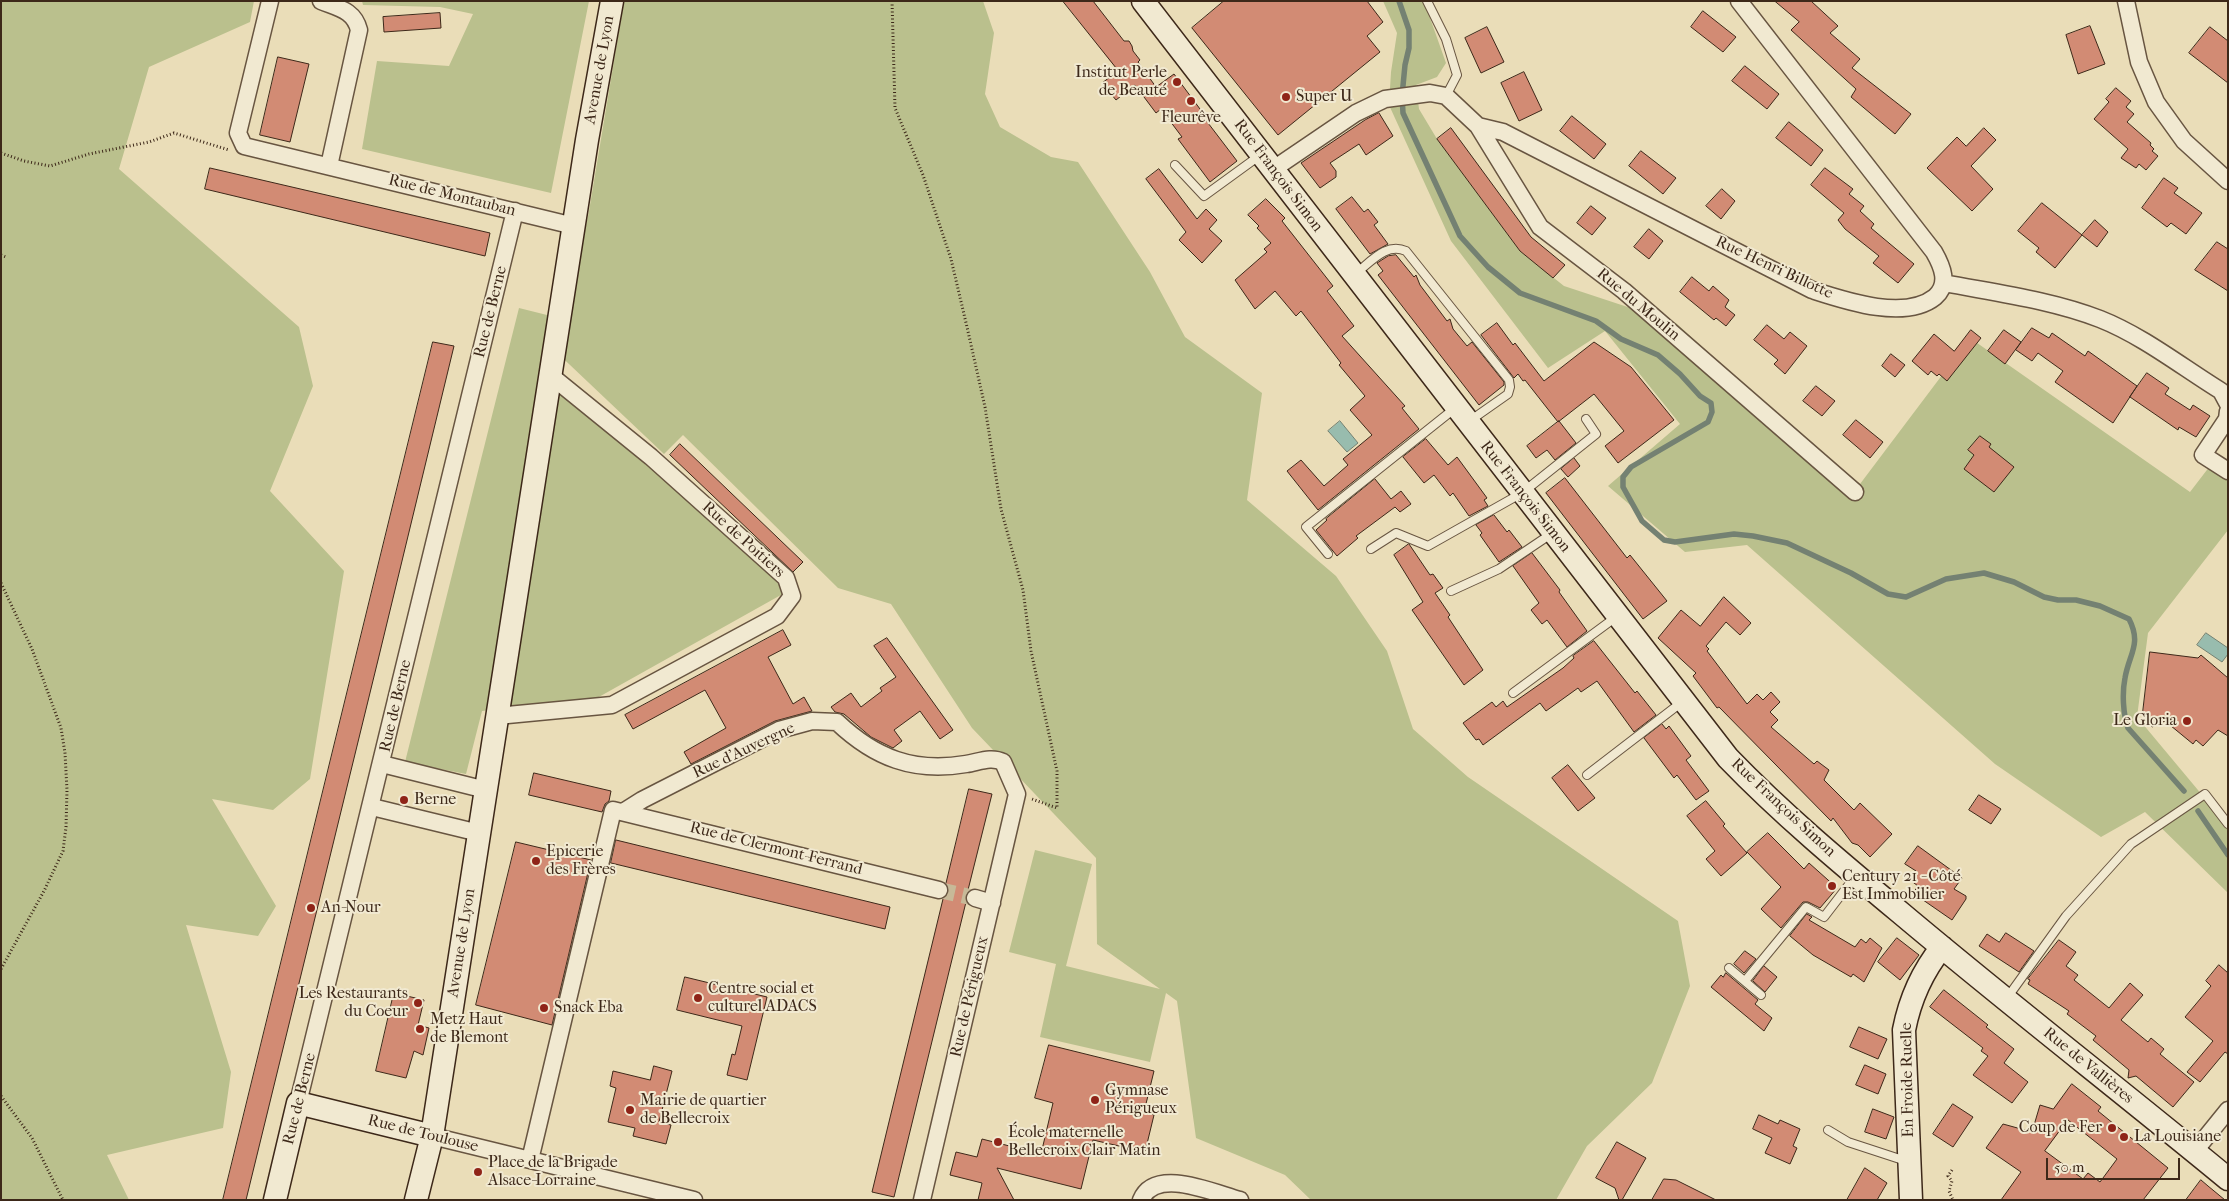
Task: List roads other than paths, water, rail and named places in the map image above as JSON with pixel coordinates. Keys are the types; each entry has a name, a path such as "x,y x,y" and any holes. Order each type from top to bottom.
{"street":[{"name":"Rue de Montauban","path":"270,1 238,133 244,146 574,226"},
{"path":"321,1 347,11 356,19 360,30 329,166"},
{"name":"Avenue de Lyon","path":"416,1200 432,1136 587,140 612,1"},
{"name":"Rue François Simon","path":"1143,1 1728,758 1766,797 1856,876 1945,950"},
{"path":"1739,1 1934,252 1942,266 1944,283 2064,308 2101,320 2139,339 2221,392 2228,404"},
{"path":"2126,1 2139,62 2156,102 2184,141 2228,181"},
{"path":"1267,162 1384,99 1438,95"},
{"name":"Rue du Moulin","path":"1438,95 1478,126 1540,227 1624,291 1855,492"},
{"name":"Rue Henri Billotte","path":"1478,126 1503,132 1812,290 1843,300 1885,308 1911,308 1927,303 1938,294 1944,283"},
{"name":"Rue de Berne","path":"275,1200 372,807 515,211"},
{"name":"Rue de Poitiers","path":"497,716 612,705 777,616 792,596 786,578 652,458 550,375"},
{"path":"2228,412 2227,419 2203,455 2228,471"},
{"name":"Rue d'Auvergne","path":"618,811 779,730 812,721 837,722 852,737 870,748 890,759 913,766 942,768 995,758 1003,762 1017,794"},
{"path":"382,764 486,790"},
{"name":"Rue de Périgueux","path":"922,1200 1017,794"},
{"path":"372,807 479,833"},
{"path":"530,1160 618,811"},
{"name":"Rue de Clermont-Ferrand","path":"618,811 939,890"},
{"path":"975,898 992,902"},
{"name":"Rue de Vallières","path":"1945,950 2228,1179"},
{"name":"En Froide Ruelle","path":"1911,1200 1904,1030 1909,1007 1925,969 1945,950"},
{"name":"Rue de Toulouse","path":"298,1103 694,1200"},
{"path":"2194,1152 2228,1110"},
{"path":"1141,1200 1144,1192 1162,1182 1178,1183 1240,1200"}],"lane":[{"path":"1427,1 1446,39 1457,75 1438,95"},
{"path":"1176,165 1204,196 1267,162"},
{"path":"1328,554 1306,527 1462,415 1508,394 1510,387 1509,380 1406,251 1397,247 1389,248 1354,275"},
{"path":"1371,549 1396,533 1428,546 1522,493 1596,434 1586,420"},
{"path":"1451,591 1499,569 1552,532"},
{"path":"1513,693 1617,616"},
{"path":"1587,775 1684,701"},
{"path":"2006,1000 2066,916 2131,844 2205,794 2228,824"},
{"path":"1745,981 1806,907 1824,917 1856,876"},
{"path":"1729,968 1761,995"},
{"name":"En Froide Ruelle","path":"1828,1130 1848,1142 1910,1162"}],"waterway":[{"path":"1399,1 1409,30 1409,48 1405,65 1402,96 1403,113 1460,236 1488,267 1520,293 1596,321 1621,339 1658,355 1680,374 1700,396 1711,403 1712,412 1708,422 1631,467 1623,477 1623,487 1642,521 1664,540 1675,542 1734,534 1787,543 1851,573 1888,594 1906,597 1946,579 1984,573 2014,582 2044,597 2058,600 2076,600 2100,606 2129,619 2133,628 2135,642 2125,678 2124,710 2126,722 2128,728 2184,791"},
{"path":"2198,811 2228,855"}],"tunnel":[{"path":"939,890 975,898"}],"place":[{"name":"Institut Perle de Beauté","path":"1177,82"},
{"name":"Super U","path":"1286,97"},
{"name":"Fleurêve","path":"1191,101"},
{"name":"Le Gloria","path":"2187,721"},
{"name":"Berne","path":"404,800"},
{"name":"Epicerie des Frères","path":"536,861"},
{"name":"Century 21 - Côté Est Immobilier","path":"1832,886"},
{"name":"An-Nour","path":"311,908"},
{"name":"Centre social et culturel ADACS","path":"698,998"},
{"name":"Les Restaurants du Coeur","path":"418,1003"},
{"name":"Snack Eba","path":"544,1008"},
{"name":"Metz Haut de Blemont","path":"420,1029"},
{"name":"Gymnase Périgueux","path":"1095,1100"},
{"name":"Mairie de quartier de Bellecroix","path":"630,1110"},
{"name":"Coup de Fer","path":"2112,1128"},
{"name":"La Louisiane","path":"2124,1137"},
{"name":"École maternelle Bellecroix Clair Matin","path":"998,1142"},
{"name":"Place de la Brigade Alsace-Lorraine","path":"478,1172"}]}
